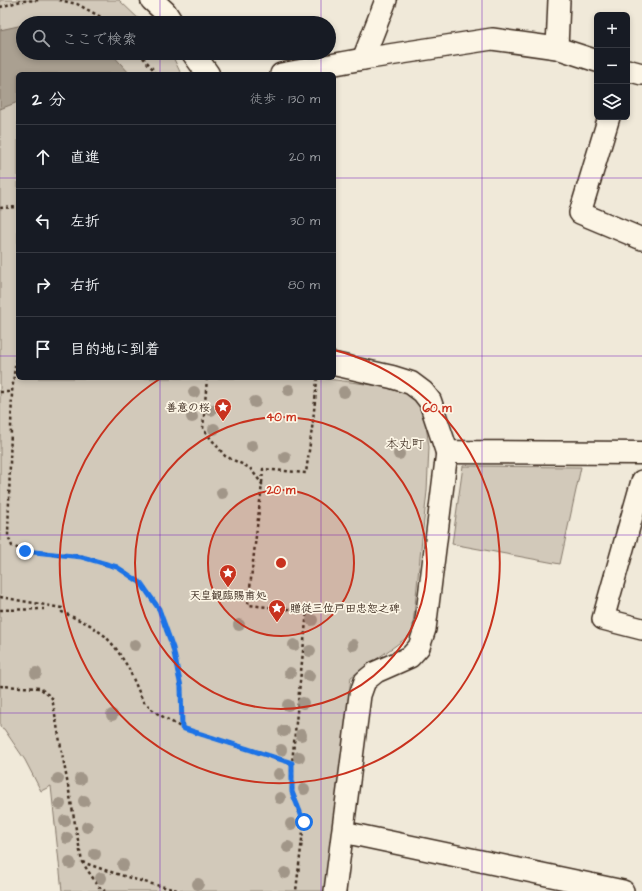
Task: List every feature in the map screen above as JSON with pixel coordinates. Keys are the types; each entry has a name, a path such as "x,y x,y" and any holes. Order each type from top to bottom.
{"street":[{"path":"152,0 168,16"},
{"path":"363,59 386,0"},
{"path":"557,48 559,0"},
{"path":"292,72 363,59 492,39 557,48 594,59"},
{"path":"198,60 207,72"},
{"path":"630,71 642,74"},
{"path":"608,120 580,213 642,239"},
{"path":"335,891 360,695 366,681 376,672 393,666 410,657 419,647 425,629 447,452 430,401 423,392 411,383 392,377 336,364"},
{"path":"447,452 642,454"},
{"path":"642,481 603,619 642,629"},
{"path":"342,832 623,891"}],"path":[{"path":"0,8 21,1 41,0"},
{"path":"59,0 77,4 99,16"},
{"path":"144,60 153,72"},
{"path":"0,208 16,207"},
{"path":"16,358 12,392 8,536 12,546 25,551 82,557 117,567 141,583 159,609 173,648 181,687 182,728"},
{"path":"207,380 203,429 225,456 250,468 262,484"},
{"path":"296,891 304,822 292,792 292,763 307,611 248,605 263,469 306,473 311,441 317,380"},
{"path":"0,392 12,392"},
{"path":"0,597 62,608 62,612 90,625 105,636 115,647 128,667 143,701 155,712 182,728 292,763"},
{"path":"0,610 44,609"},
{"path":"0,686 40,688 52,698 82,862 99,887 105,891"},
{"path":"82,862 119,875 157,886 182,891"}],"shaded area":[{"path":"0,0 119,0 136,16 16,16 16,60 174,60 180,72 16,72 16,380 336,380 387,387 417,398 424,411 429,447 427,491 412,634 351,677 327,891 62,891 51,786 41,791 25,760 4,729 0,727"},
{"path":"16,27 16,60 117,60 128,72 16,72 16,103 0,109 0,30"},
{"path":"463,466 581,467 560,564 452,544"}],"place":[{"name":"善意の桜","path":"223,422"},
{"name":"天皇観臨賜甫処","path":"228,588"},
{"name":"贈従三位戸田忠恕之碑","path":"277,623"}],"district":[{"name":"本丸町","path":"405,443"}],"route":[{"path":"25,551 82,557 117,567 141,583 159,609 173,648 181,687 182,728 292,763 292,792 304,822"}]}
